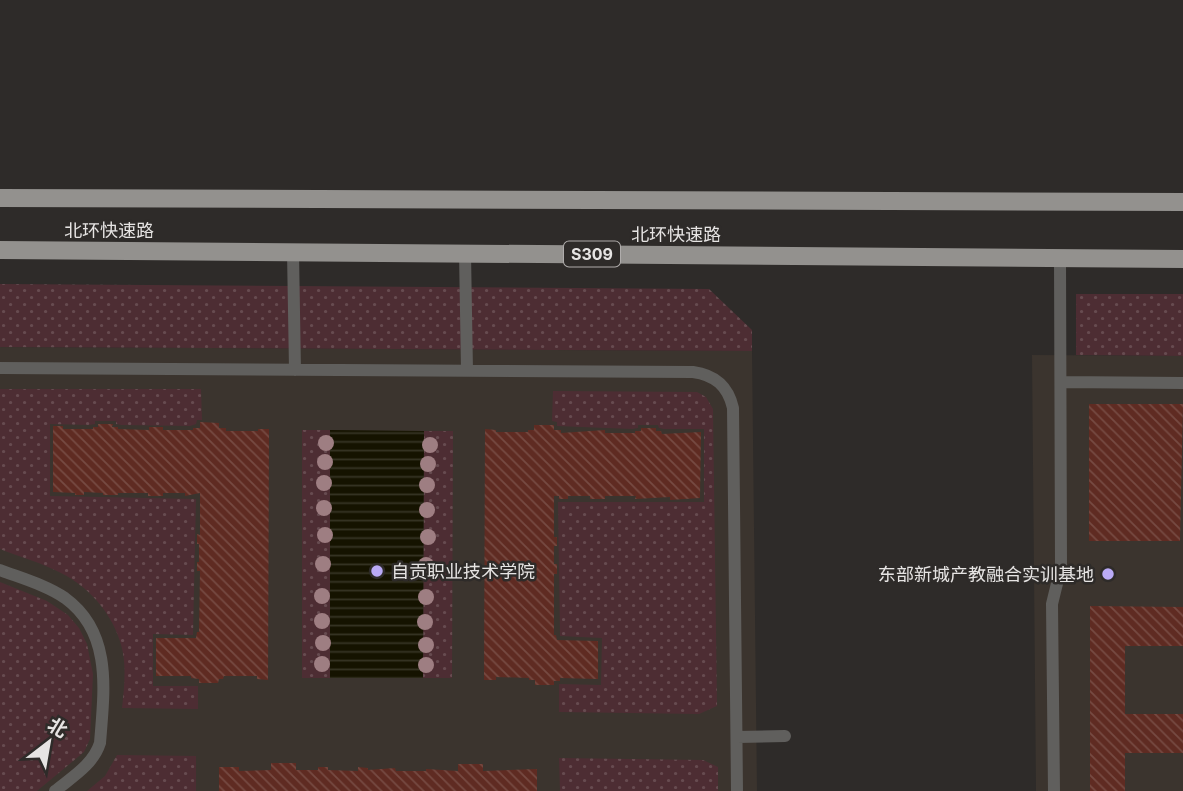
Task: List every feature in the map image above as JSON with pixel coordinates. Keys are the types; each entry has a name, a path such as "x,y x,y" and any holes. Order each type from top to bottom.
{"main road":[{"name":"北环快速路","path":"0,198 1183,202"},
{"name":"北环快速路","path":"0,250 1183,259"}],"lane":[{"path":"293,252 295,370"},
{"path":"465,253 467,370"},
{"path":"1054,791 1052,611 1061,567 1060,258"},
{"path":"0,368 693,372 709,375 724,386 733,408 737,791"},
{"path":"1061,382 1183,383"},
{"path":"0,570 64,597 91,627 102,652 104,678 100,743 97,752 88,765 55,791"},
{"path":"737,737 785,736"}],"shaded area":[{"path":"0,284 709,289 752,330 752,351 0,347"},
{"path":"1076,294 1183,294 1183,356 1076,355"},
{"name":"自贡职业技术学院","path":"0,347 752,351 757,791 0,791"},
{"name":"东部新城产教融合实训基地","path":"1032,355 1183,356 1183,791 1036,791"},
{"path":"0,389 201,389 202,420 197,420 196,424 190,426 122,425 116,424 116,421 95,421 95,424 89,425 50,424 50,496 196,499 193,635 153,634 153,686 198,686 198,709 122,708 125,674 123,653 115,629 101,606 72,579 0,549"},
{"path":"553,391 697,392 706,397 713,409 717,706 699,714 559,712 559,684 601,685 602,638 560,636 558,502 704,502 704,429 664,429 658,425 638,425 638,428 632,429 557,426 557,422 552,421"},
{"path":"302,430 330,430 330,678 302,678"},
{"path":"330,430 424,431 423,678 330,678"},
{"path":"424,431 453,431 452,678 423,678"},
{"path":"0,582 47,601 68,615 87,644 93,674 90,739 84,752 37,791 0,791"},
{"path":"117,755 196,756 196,791 87,791 105,776"},
{"path":"559,758 703,760 718,767 718,791 560,791"}],"building":[{"path":"1089,404 1183,404 1180,541 1089,541"},
{"path":"200,422 219,423 219,428 226,428 226,431 269,429 268,680 257,679 257,676 224,676 218,683 199,683 199,679 191,676 156,676 156,638 196,638 199,632 200,571 197,571 197,534 200,535 200,493 185,496 185,493 163,493 163,496 148,496 148,493 103,495 84,492 84,495 75,495 53,492 53,426 63,426 63,429 93,429 98,427 98,424 113,424 112,427 118,429 149,430 149,427 163,427 163,430 193,430 200,428"},
{"path":"534,425 554,425 554,430 561,430 561,433 605,430 605,433 635,433 641,431 641,428 656,428 656,431 661,431 662,434 701,432 700,498 670,500 670,497 635,499 636,496 605,496 605,499 590,499 590,496 568,496 568,499 559,499 559,496 554,496 554,537 557,537 557,546 554,546 554,564 557,564 557,574 554,574 554,635 557,640 598,641 598,679 560,678 560,681 554,681 554,685 535,685 535,680 529,678 496,677 496,680 484,680 485,429 496,432 528,432 534,430"},
{"path":"1090,606 1183,607 1183,646 1125,646 1125,714 1183,714 1183,753 1125,753 1125,791 1090,791"},
{"path":"271,763 296,763 296,770 328,767 328,770 358,771 358,767 368,770 395,768 396,771 458,771 458,764 483,764 483,771 537,769 537,791 219,791 219,767 239,767 239,771 271,770"}],"place":[{"name":"自贡职业技术学院","path":"377,571"},
{"name":"东部新城产教融合实训基地","path":"1108,574"}]}
